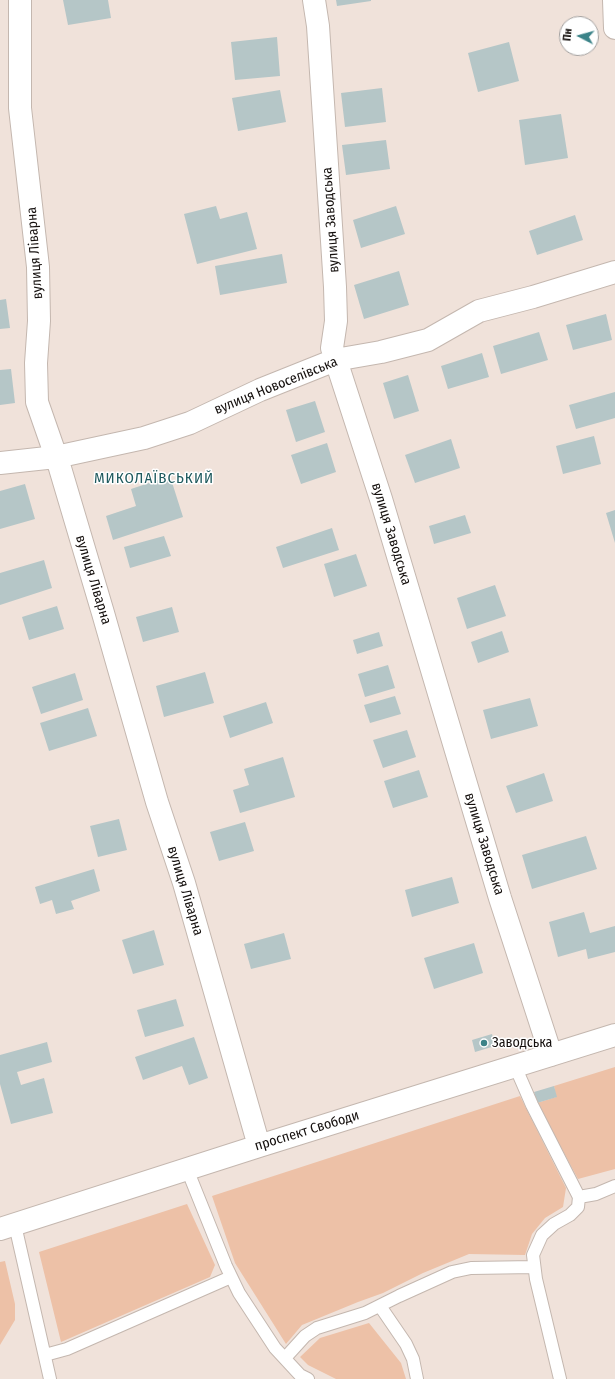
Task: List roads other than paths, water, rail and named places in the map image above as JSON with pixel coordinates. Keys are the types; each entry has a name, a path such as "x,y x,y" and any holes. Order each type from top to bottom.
{"street":[{"name":"вулиця Ліварна","path":"20,0 20,108 38,266 39,320 36,363 37,402 56,457 103,613 157,802 184,883 259,1146"},
{"name":"вулиця Заводська","path":"314,0 318,26 335,287 336,322 332,348 381,499 500,898 551,1055"},
{"path":"614,0 615,28"},
{"name":"вулиця Новоселівська","path":"0,463 56,457 144,438 190,423 260,390 335,360 381,352 428,340 479,311 533,297 615,272"},
{"name":"проспект Свободи","path":"7,1227 259,1146 615,1035"}],"lane":[{"path":"515,1066 532,1105 579,1197 578,1208 570,1216 554,1224 542,1235 533,1255 536,1279 560,1379"},
{"path":"187,1169 239,1293 275,1348 300,1375 308,1379"},
{"path":"579,1197 596,1194 615,1186"},
{"path":"7,1227 45,1355 50,1379"},
{"path":"285,1358 304,1336 317,1328 365,1313 452,1272 471,1268 534,1268"},
{"path":"45,1355 67,1349 231,1277"},
{"path":"380,1306 406,1344 413,1359 418,1379"}],"place":[{"name":"Заводська","path":"484,1043"}],"district":[{"name":"МИКОЛАЇВСЬКИЙ","path":"154,479"}]}
